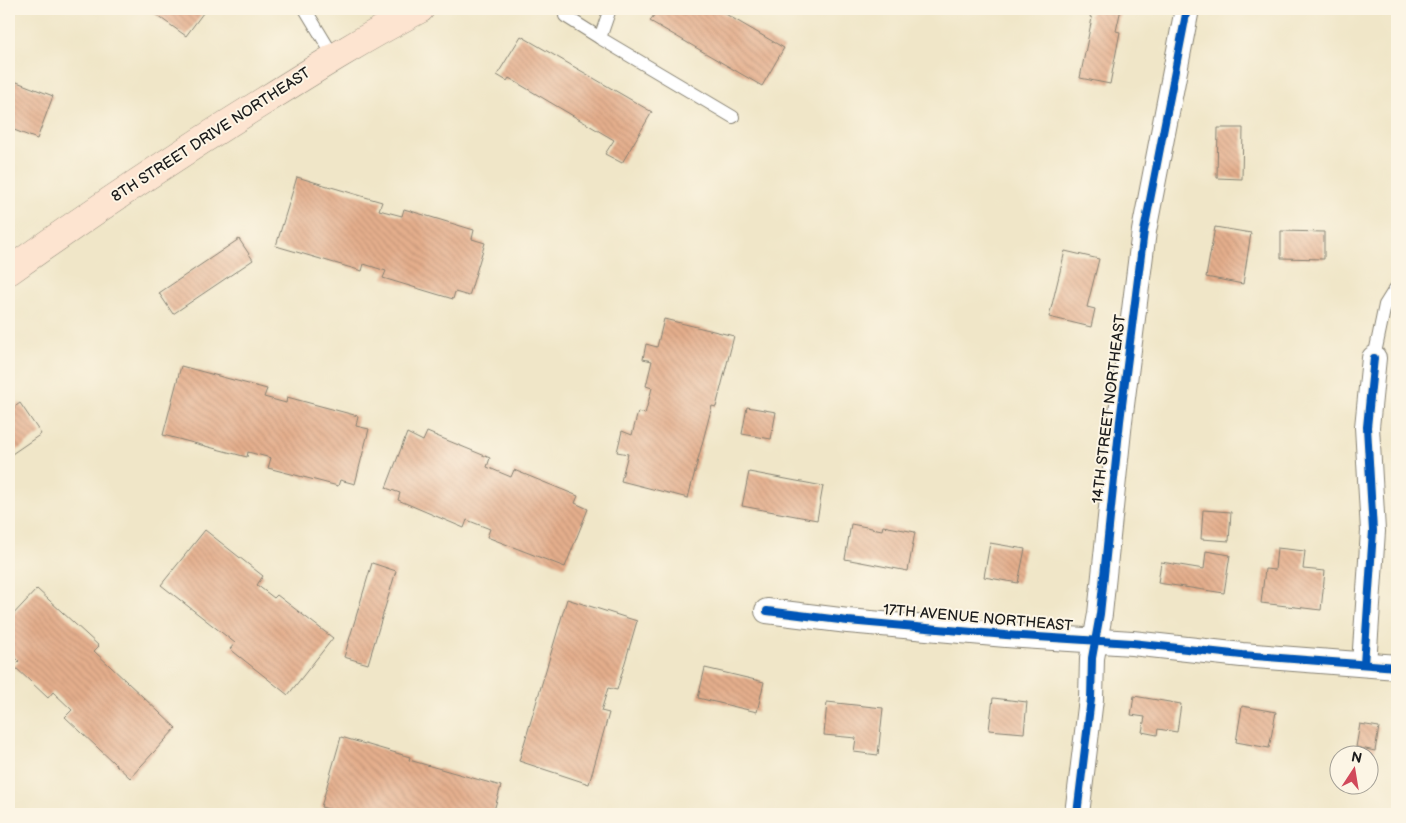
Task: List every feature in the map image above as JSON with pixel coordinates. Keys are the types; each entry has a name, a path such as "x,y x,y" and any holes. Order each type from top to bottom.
{"main road":[{"name":"8TH STREET DRIVE NORTHEAST","path":"9,271 193,145 334,57 420,9"}],"street":[{"name":"14TH STREET NORTHEAST","path":"1077,814 1091,699 1092,658 1100,614 1120,421 1144,231 1186,9"},
{"path":"1364,664 1373,532 1367,427 1374,358"},
{"name":"17TH AVENUE NORTHEAST","path":"767,611 966,632 1096,640 1242,655 1397,667"}],"lane":[{"path":"305,9 334,57"},
{"path":"600,38 610,9"},
{"path":"565,16 733,117"},
{"path":"1374,358 1385,305 1397,288"}],"building":[{"path":"148,9 206,9 186,36"},
{"path":"658,9 717,9 784,48 762,86 650,21"},
{"path":"1092,9 1121,9 1116,31 1120,32 1110,84 1080,78 1092,18 1090,17"},
{"path":"521,36 652,112 622,163 605,154 614,140 509,78 507,81 497,75"},
{"path":"9,79 53,96 37,139 9,128"},
{"path":"1218,128 1243,128 1242,179 1217,178"},
{"path":"297,177 382,202 379,210 402,216 404,209 474,230 472,239 485,243 469,296 455,292 453,299 383,278 386,271 364,264 362,271 276,246"},
{"path":"1215,227 1251,233 1243,284 1206,277"},
{"path":"1281,231 1324,232 1324,259 1281,258"},
{"path":"239,239 253,260 173,314 159,293"},
{"path":"1065,251 1099,259 1087,307 1095,309 1091,327 1049,317"},
{"path":"664,319 734,336 716,407 712,406 688,498 621,481 628,454 617,452 622,431 632,435 638,412 645,414 652,388 646,386 652,361 643,359 646,344 657,347"},
{"path":"181,366 267,389 264,397 286,403 287,397 358,416 356,426 369,429 355,484 340,480 338,486 268,468 271,458 248,452 247,457 163,435"},
{"path":"20,403 41,434 9,456 9,411"},
{"path":"747,407 776,412 771,439 742,434"},
{"path":"427,432 490,458 487,467 511,477 514,470 578,496 575,503 588,509 565,567 487,537 490,529 467,520 464,528 398,500 400,493 386,488 407,433 423,441"},
{"path":"749,472 823,486 817,520 742,506"},
{"path":"1203,510 1231,512 1229,541 1201,539"},
{"path":"851,524 882,530 883,526 915,532 908,571 845,559"},
{"path":"205,530 263,576 257,585 274,598 277,595 333,638 288,695 230,649 235,643 161,585"},
{"path":"990,543 1025,549 1018,583 984,577"},
{"path":"1277,548 1305,551 1303,569 1325,571 1321,610 1261,603 1265,569 1275,570"},
{"path":"1206,551 1230,555 1224,593 1158,583 1161,562 1204,569"},
{"path":"372,563 396,571 368,664 344,657"},
{"path":"37,589 99,646 94,651 176,728 130,778 65,717 72,710 53,692 48,698 14,666 19,661 9,651 9,619"},
{"path":"567,599 637,621 617,690 608,688 601,711 609,713 589,784 519,761"},
{"path":"705,668 764,682 757,712 698,698"},
{"path":"1134,696 1181,704 1177,732 1158,729 1157,735 1142,732 1145,717 1131,715"},
{"path":"993,698 1027,702 1024,733 989,730"},
{"path":"827,702 883,708 878,755 854,752 856,738 824,735"},
{"path":"1242,706 1276,712 1269,748 1236,742"},
{"path":"1360,724 1379,727 1376,746 1356,746"},
{"path":"341,737 410,757 409,760 501,786 493,814 348,814 321,807"}],"cycle path":[{"path":"1077,814 1091,699 1092,658 1100,614 1120,421 1144,231 1187,9"},
{"path":"1364,664 1373,531 1367,427 1374,358"},
{"path":"767,611 848,621 1006,635 1132,643 1242,655 1397,667"}]}
